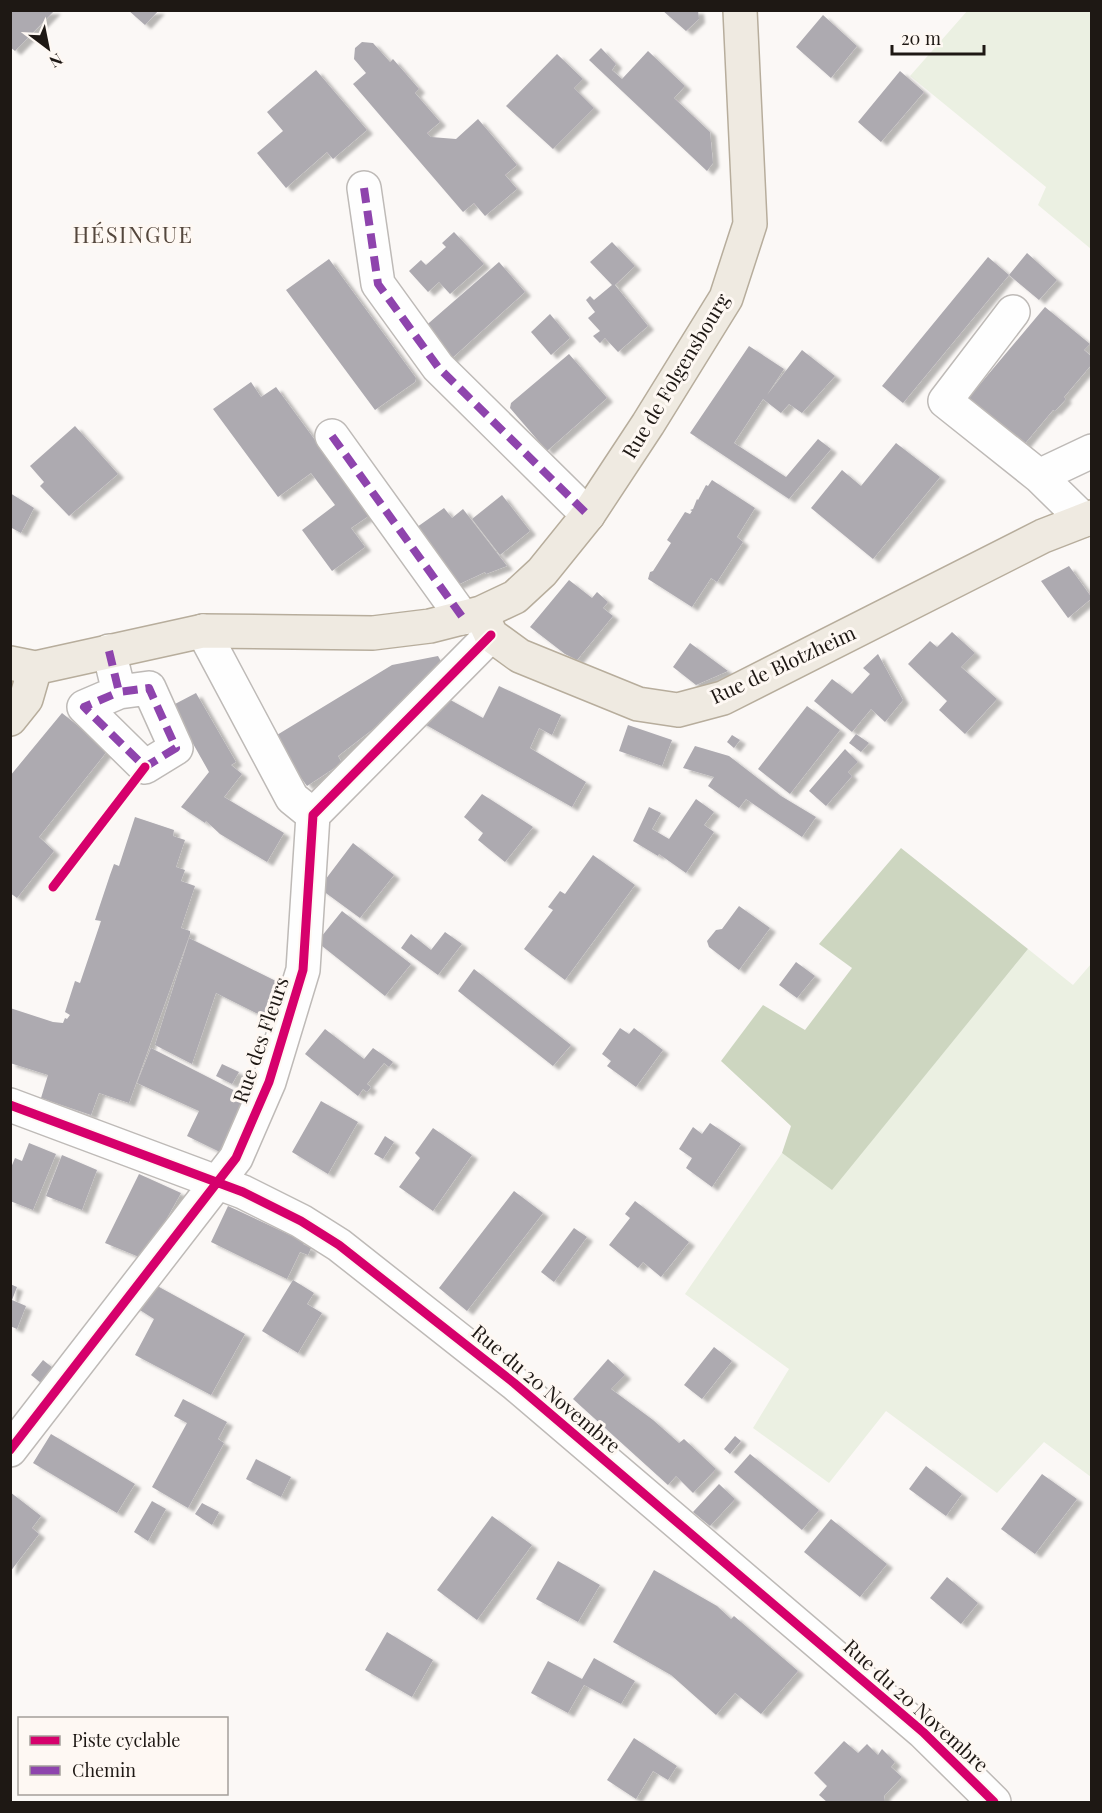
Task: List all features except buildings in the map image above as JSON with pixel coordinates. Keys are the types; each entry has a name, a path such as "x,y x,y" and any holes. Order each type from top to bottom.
{"main road":[{"name":"Rue de Folgensbourg","path":"23,665 109,651 181,633 202,631 373,633 478,622 515,597 542,572 588,515 726,298 750,224 740,10"},
{"name":"Rue de Blotzheim","path":"478,622 520,656 638,704 678,710 723,698 1043,536 1088,519"},
{"path":"10,719 26,699 23,665"}],"street":[{"path":"364,188 378,284 438,367 588,515"},
{"path":"1013,312 945,400 1088,519"},
{"path":"202,631 292,798 313,815 478,622 332,436"},
{"path":"1039,476 1092,451"},
{"path":"109,651 118,692"},
{"name":"Rue des Fleurs","path":"10,1450 236,1158 269,1082 303,970 313,815"},
{"name":"Rue du 20 Novembre","path":"10,1105 217,1182 302,1221 339,1245 514,1383 923,1732 994,1803"}],"shaded area":[{"path":"968,10 1091,11 1091,249 1038,205 1046,187 910,76"},
{"path":"1028,949 1073,985 1091,964 1091,1477 1044,1442 997,1493 886,1411 829,1483 753,1428 789,1369 685,1294 782,1153 832,1189"}],"green space":[{"path":"901,848 1028,949 832,1190 782,1153 791,1126 721,1061 763,1005 805,1030 852,968 819,944"}],"marked path":[{"path":"364,188 378,284 438,367 588,515"},
{"path":"332,436 463,618"},
{"path":"109,651 119,692 149,688 176,748 145,767 84,707 119,692"}],"cycle path":[{"path":"10,1450 236,1158 269,1082 303,970 313,815 491,635"},
{"path":"53,887 145,767"},
{"path":"10,1105 243,1192 301,1221 339,1245 514,1383 923,1732 994,1802"}],"district":[{"name":"HÉSINGUE","path":"133,235"}]}
